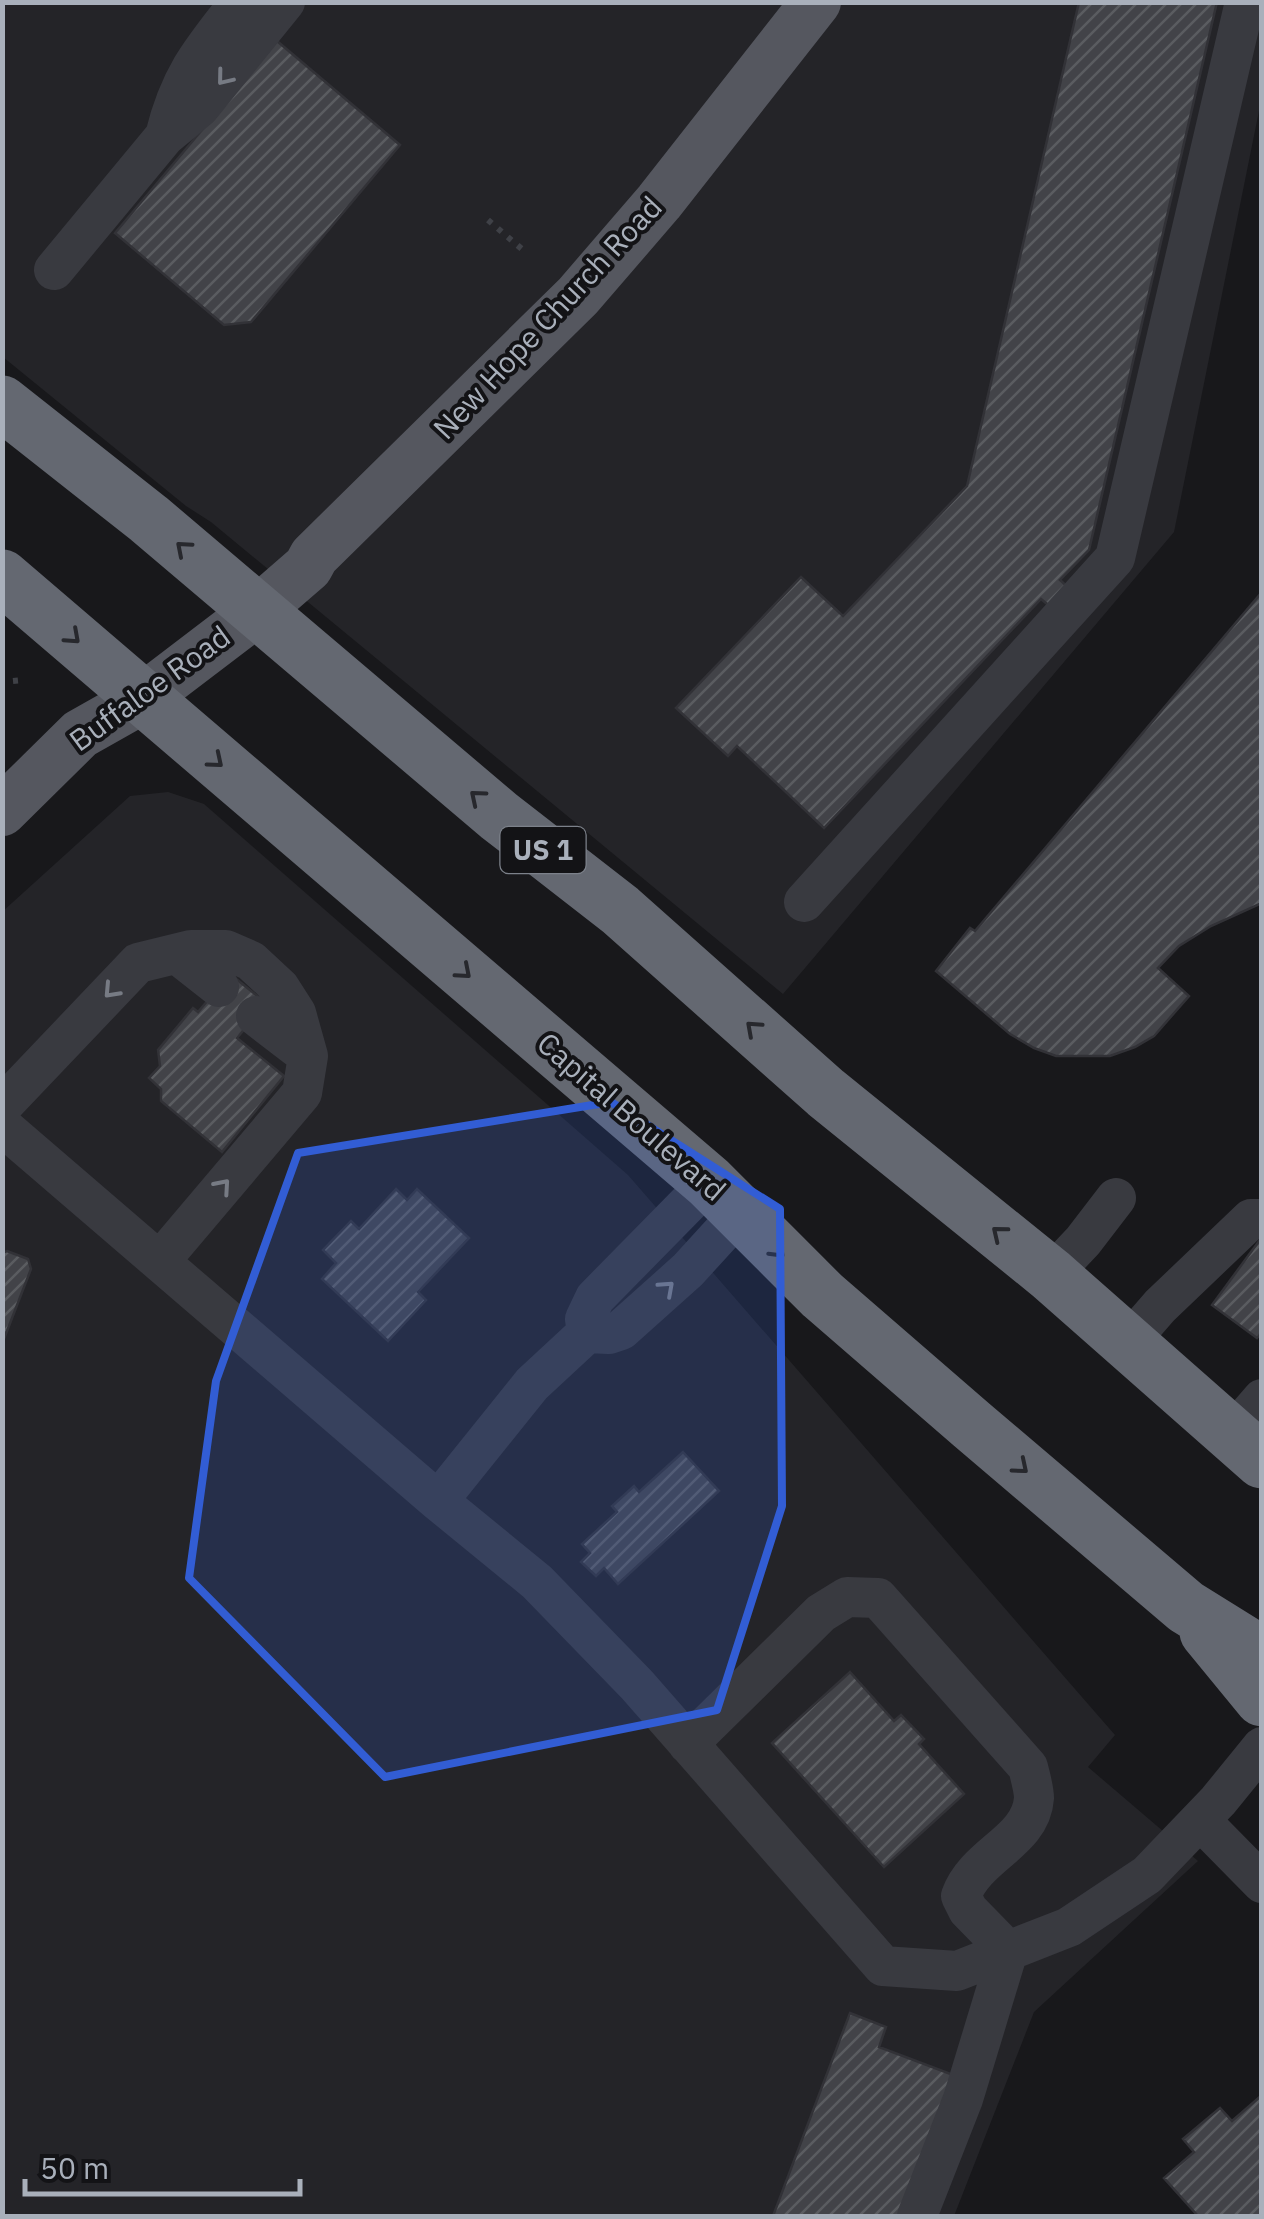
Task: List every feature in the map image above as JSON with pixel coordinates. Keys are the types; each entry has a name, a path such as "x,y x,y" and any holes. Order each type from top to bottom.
{"highway":[{"name":"US 1","path":"2,403 149,518 500,816 620,910 826,1093 1051,1275 1127,1344 1251,1432"},
{"name":"Capital Boulevard","path":"2,577 725,1198 822,1294 1186,1607 1262,1654"},
{"path":"1186,1607 1262,1699"}],"main road":[{"name":"New Hope Church Road","path":"256,612 308,567 314,556 578,296 659,202 816,2"},
{"name":"Buffaloe Road","path":"2,811 80,734 142,699 256,612"}],"lane":[{"path":"165,136 174,99 191,64 240,2"},
{"path":"54,270 165,136 200,107 286,2"},
{"path":"804,902 1116,558 1244,2"},
{"path":"2,1106 138,963 177,954 226,950 251,961 280,988 296,1013 308,1056 302,1092 160,1260"},
{"path":"177,954 219,987"},
{"path":"256,1016 308,1056"},
{"path":"2,1126 438,1502 537,1582 637,1685 882,1966 957,1971 1069,1927 1148,1875 1262,1747"},
{"path":"438,1502 532,1384 587,1332 585,1319 594,1298 725,1198"},
{"path":"1051,1275 1116,1198"},
{"path":"1127,1344 1160,1306 1252,1219 1262,1220"},
{"path":"688,1744 821,1613 847,1598 878,1598 1028,1767 1034,1798 1022,1830 968,1877 962,1896 968,1910 1008,1951"},
{"path":"1200,1820 1262,1883"},
{"path":"917,2216 963,2099 1008,1951"}],"path":[{"path":"488,220 523,250"},
{"path":"13,681 23,680"}],"highlighted area":[{"path":"611,1102 780,1209 782,1506 717,1710 385,1777 189,1578 216,1381 298,1153"}],"shaded area":[{"path":"2,3 1261,3 1261,101 1174,532 783,994 211,522 186,506 3,357"},
{"path":"168,792 204,804 628,1175 1115,1735 1088,1767 1198,1861 1034,2012 954,2216 3,2216 2,912 130,796"}],"building":[{"path":"1079,2 1217,2 1089,550 1060,580 1070,589 1052,608 1041,599 824,828 737,746 728,756 676,708 801,577 843,616 967,486"},
{"path":"277,41 400,145 251,322 224,325 115,233"},
{"path":"1262,592 1262,903 1211,926 1179,946 1158,968 1189,996 1154,1036 1110,1056 1056,1056 1034,1048 1010,1034 936,971 970,928 975,931"},
{"path":"230,974 266,1003 237,1038 284,1076 222,1152 161,1101 161,1089 149,1078 160,1066 158,1050 193,1008 198,1012"},
{"path":"396,1189 407,1200 417,1189 469,1238 418,1292 426,1300 388,1341 322,1279 336,1263 323,1250 351,1221 359,1229"},
{"path":"1262,1237 1262,1332 1257,1338 1212,1305"},
{"path":"7,1251 28,1259 31,1269 2,1344 2,1253"},
{"path":"683,1452 719,1491 618,1584 604,1568 596,1576 581,1562 590,1553 582,1544 617,1512 612,1506 634,1486 639,1492"},
{"path":"850,1672 894,1721 901,1715 924,1739 919,1744 964,1794 884,1867 772,1743"},
{"path":"850,2013 886,2027 879,2047 956,2076 902,2216 773,2216"},
{"path":"1262,2095 1262,2216 1198,2216 1164,2178 1194,2152 1183,2139 1220,2108 1232,2121"}]}
